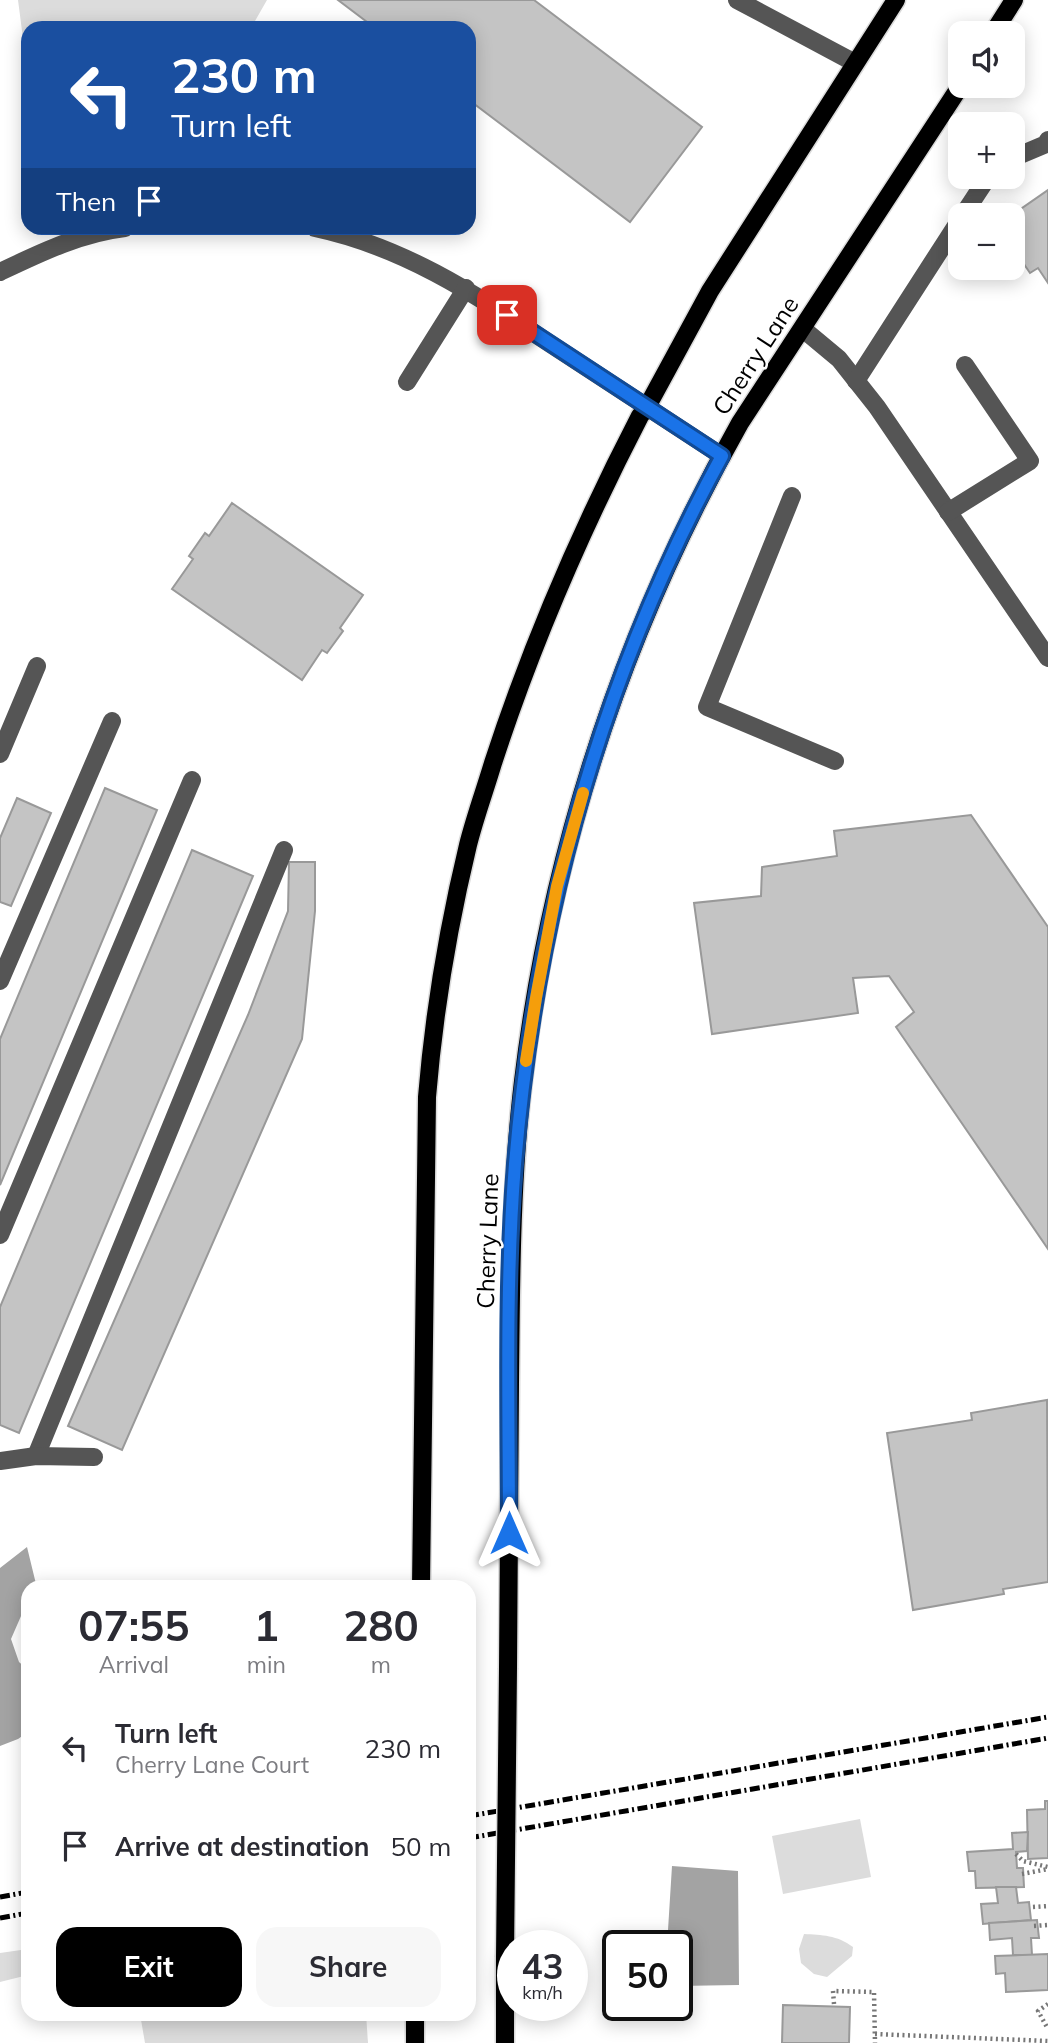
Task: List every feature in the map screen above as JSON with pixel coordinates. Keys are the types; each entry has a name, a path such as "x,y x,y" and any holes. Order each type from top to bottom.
{"main road":[{"path":"421,1580 427,1097 433,1024 468,843 515,697 577,543 640,416 710,292 896,0"},
{"path":"1001,21 1014,0"},
{"name":"Cherry Lane","path":"505,2043 510,1290 515,1167 523,1080 557,886 596,743 623,670 699,496 740,423 953,98"},
{"path":"415,2021 415,2043"}],"street":[{"path":"737,0 855,64"},
{"path":"1025,153 1048,141"},
{"path":"0,272 50,249 92,235"},
{"path":"350,235 384,247 466,288 722,456"},
{"path":"856,381 948,239"},
{"path":"407,382 466,288"},
{"path":"803,329 839,359 877,407 1048,658"},
{"path":"948,512 1030,461 965,365"},
{"path":"792,496 707,708 835,761"},
{"path":"0,754 37,666"},
{"path":"0,981 112,721"},
{"path":"0,1235 192,780"},
{"path":"36,1456 285,850"},
{"path":"0,1461 36,1456 94,1457"}],"path":[{"path":"1016,1854 1023,1861 1048,1868"},
{"path":"1022,1874 1048,1868"},
{"path":"1032,1907 1048,1906"},
{"path":"1034,1926 1048,1925"},
{"path":"834,2004 833,1991 874,1992 875,2043"},
{"path":"1048,2004 1038,2011 1048,2029"},
{"path":"875,2034 1048,2041"}],"shaded area":[{"path":"18,0 267,0 255,21 21,23"},
{"path":"27,1547 35,1580 21,1580 21,1616 11,1639 21,1664 21,1737 0,1746 0,1568"},
{"path":"860,1819 871,1877 783,1894 772,1836"},
{"path":"672,1866 738,1871 739,1985 693,1986 693,1930 668,1930"},
{"path":"804,1934 841,1940 853,1947 852,1956 827,1977 814,1974 801,1963 799,1949"},
{"path":"21,1950 21,1977 0,1982 0,1953"},
{"path":"141,2021 366,2021 368,2043 145,2043"}],"building":[{"path":"338,0 534,0 702,127 630,222 476,105 476,21 366,21"},
{"path":"1048,190 1048,283 1038,268 1030,273 1025,266 1025,206"},
{"path":"232,503 363,595 340,628 343,631 327,653 322,650 302,680 172,589 193,559 189,556 205,533 209,536"},
{"path":"105,788 157,810 0,1185 0,1039"},
{"path":"17,798 51,813 11,906 0,902 0,838"},
{"path":"971,815 1048,927 1048,1249 896,1027 914,1012 889,976 853,978 858,1013 712,1034 694,903 761,896 762,867 837,856 834,831"},
{"path":"192,850 253,876 19,1433 0,1425 0,1307"},
{"path":"289,862 315,862 315,911 302,1039 122,1450 68,1426 248,1015 288,911"},
{"path":"1047,1400 1048,1582 1003,1589 1004,1594 913,1610 887,1433 972,1420 971,1413"},
{"path":"1045,1801 1048,1801 1048,1858 1028,1859 1027,1810 1045,1809"},
{"path":"1028,1832 1027,1851 1016,1852 1017,1868 1023,1868 1024,1887 976,1888 975,1871 969,1871 967,1852 1013,1849 1012,1833"},
{"path":"996,1887 1016,1887 1018,1903 1029,1902 1031,1920 983,1924 981,1904 998,1903"},
{"path":"1037,1920 1039,1938 1031,1938 1032,1955 1013,1955 1012,1938 990,1940 989,1923"},
{"path":"1048,1954 1048,1990 1006,1992 1005,1973 996,1974 995,1956"},
{"path":"783,2005 850,2007 849,2043 782,2043"}],"railway":[{"path":"476,1815 1048,1717"},
{"path":"476,1837 1048,1738"},
{"path":"0,1897 21,1893"},
{"path":"0,1918 21,1914"}],"slow traffic":[{"path":"526,1061 557,886 583,793"}],"route":[{"path":"507,315 722,456 699,496 666,567 623,670 596,743 557,886 523,1080 515,1167 510,1290 509,1533"}]}
